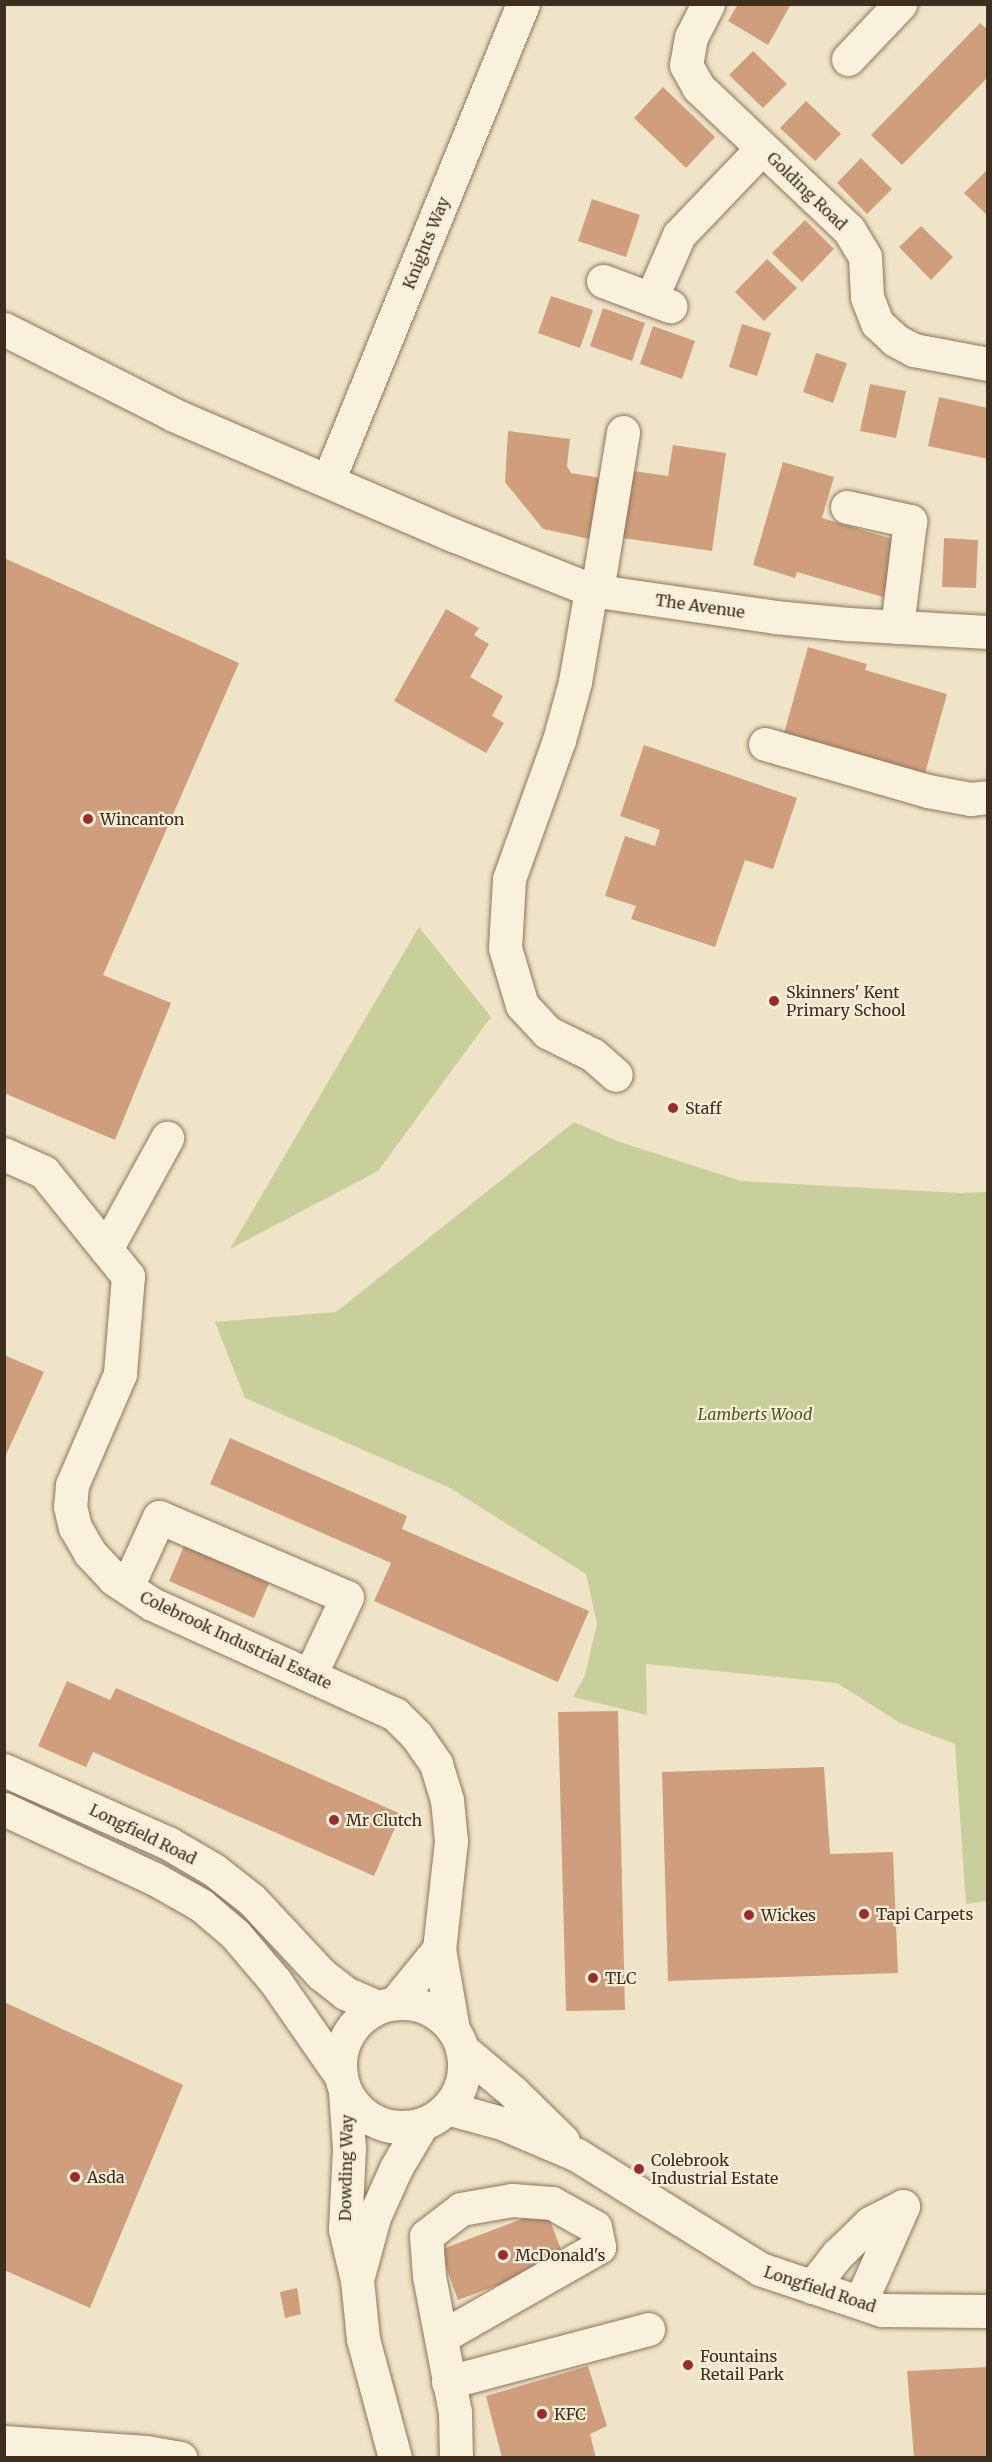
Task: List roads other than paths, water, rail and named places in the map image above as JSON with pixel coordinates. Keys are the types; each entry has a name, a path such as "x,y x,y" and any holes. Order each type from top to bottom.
{"street":[{"name":"Knights Way","path":"328,481 523,4"},
{"name":"Golding Road","path":"708,4 691,37 686,65 698,87 849,230 865,257 867,297 877,322 895,340 914,350 987,364"},
{"path":"848,59 885,9"},
{"path":"603,281 661,302 679,235 762,148"},
{"path":"4,329 135,397 328,481"},
{"path":"616,1075 593,1055 547,1032 522,1005 505,948 508,879 559,740 575,682 623,432"},
{"name":"The Avenue","path":"328,481 594,590 775,617 987,632"},
{"path":"847,507 910,521 897,627"},
{"path":"765,744 928,791 970,799 987,797"},
{"path":"4,1154 44,1172 106,1249 167,1138"},
{"name":"Colebrook Industrial Estate","path":"106,1249 128,1276 120,1374 86,1448 72,1485 70,1506 75,1527 90,1552 114,1579 152,1604 395,1714 416,1736 436,1764 447,1800 451,1841 439,1949 458,2039"},
{"path":"127,1587 159,1517 347,1597 310,1675"},
{"name":"Longfield Road","path":"4,1770 168,1843 214,1870 252,1900 321,1974 345,1994 387,2005"},
{"path":"4,1809 155,1879 201,1905 235,1934 276,1981 356,2106 378,2121 405,2127 435,2116 459,2091 464,2070 458,2039 442,2017 428,2008 412,2003 387,2005"},
{"path":"343,2083 340,2055 347,2035 360,2019 387,2005 439,1949"},
{"name":"Longfield Road","path":"458,2039 577,2155"},
{"name":"Dowding Way","path":"343,2083 349,2148 345,2229 357,2280 363,2339 396,2457"},
{"name":"Longfield Road","path":"435,2116 502,2123 577,2155 760,2270 861,2301 882,2310 987,2311"},
{"name":"Dowding Way","path":"357,2280 374,2217 396,2168 435,2116"},
{"path":"441,2337 599,2247 595,2228 552,2203 512,2200 461,2209 426,2236 429,2276 455,2412 456,2457"},
{"path":"812,2287 837,2255 870,2223 903,2206 861,2301"},
{"path":"448,2382 648,2329"},
{"path":"4,2442 146,2452 180,2457"}],"place":[{"name":"Wincanton","path":"88,819"},
{"name":"Skinners' Kent Primary School","path":"774,1001"},
{"name":"Staff","path":"673,1108"},
{"name":"Mr Clutch","path":"334,1820"},
{"name":"Tapi Carpets","path":"864,1914"},
{"name":"Wickes","path":"749,1915"},
{"name":"TLC","path":"593,1978"},
{"name":"Colebrook Industrial Estate","path":"639,2169"},
{"name":"Asda","path":"75,2177"},
{"name":"McDonald's","path":"503,2255"},
{"name":"Fountains Retail Park","path":"688,2365"},
{"name":"KFC","path":"542,2414"}],"park label":[{"name":"Lamberts Wood","path":"755,1414"}]}
